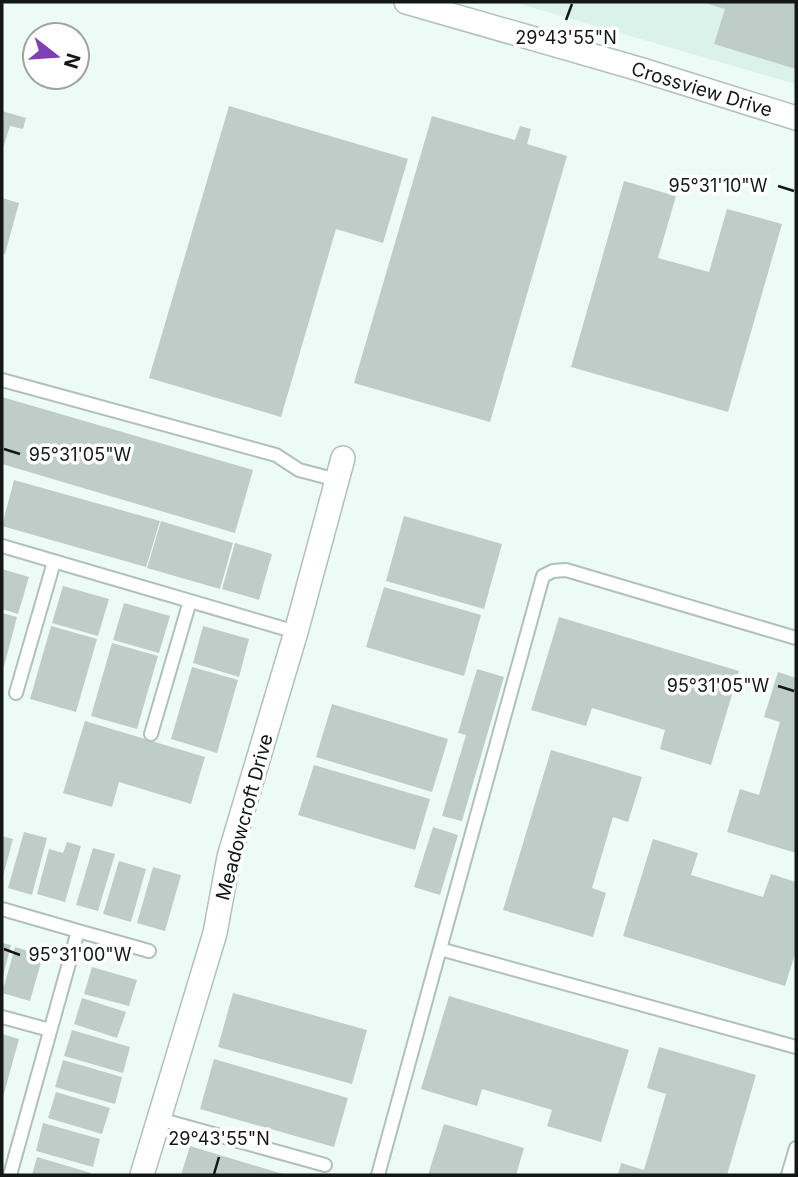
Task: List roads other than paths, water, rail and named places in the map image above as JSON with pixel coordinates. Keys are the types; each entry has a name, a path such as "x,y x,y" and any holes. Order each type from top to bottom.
{"street":[{"name":"Crossview Drive","path":"406,2 639,69 796,118"},
{"name":"Meadowcroft Drive","path":"142,1175 215,933 229,857 296,632 340,469"}],"lane":[{"path":"2,380 276,456 299,470 340,469"},
{"path":"2,546 296,632"},
{"path":"16,693 54,562"},
{"path":"378,1175 543,576 553,571 566,570 796,638"},
{"path":"151,734 190,601"},
{"path":"2,909 149,951"},
{"path":"10,1175 78,931"},
{"path":"440,948 796,1047"},
{"path":"2,1017 50,1030"},
{"path":"159,1119 325,1165"},
{"path":"789,1175 796,1148"}]}
